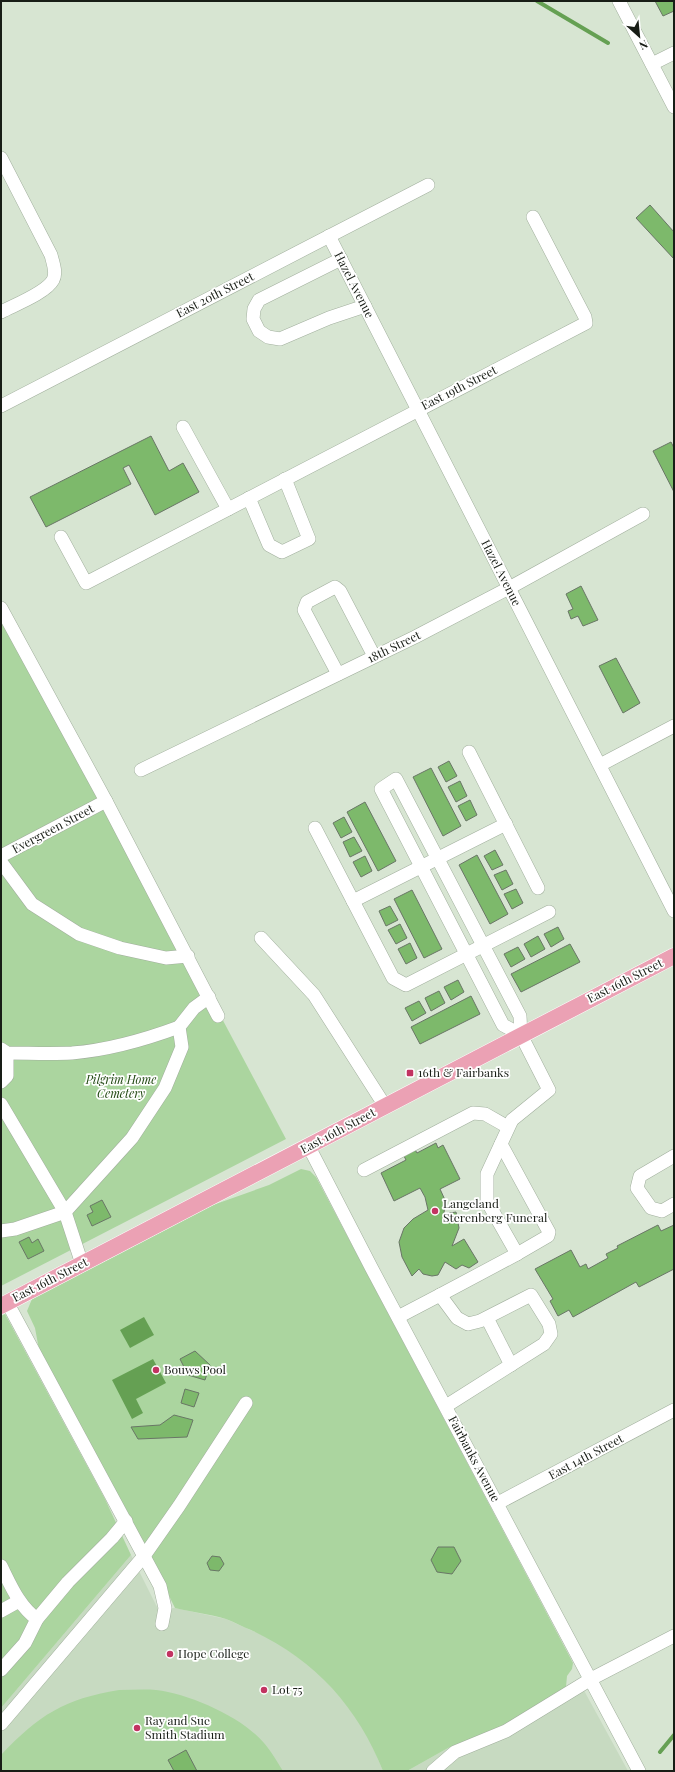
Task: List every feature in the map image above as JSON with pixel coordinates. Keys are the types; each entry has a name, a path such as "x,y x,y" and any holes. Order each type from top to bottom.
{"main road":[{"name":"East 16th Street","path":"4,1304 309,1147 674,956"}],"street":[{"path":"619,1 674,107"},
{"path":"652,64 674,53"},
{"path":"1,158 51,255 54,268 53,279 50,284 41,291 1,312"},
{"name":"East 20th Street","path":"1,406 428,185"},
{"name":"East 19th Street","path":"61,537 86,583 418,409 586,323 585,317 533,217"},
{"name":"Hazel Avenue","path":"329,236 674,911"},
{"path":"341,258 259,300 254,309 253,319 259,331 268,338 280,339 329,318 365,306"},
{"path":"183,427 228,509"},
{"path":"249,498 269,545 275,550 282,552 309,539 285,479"},
{"name":"18th Street","path":"141,770 338,674 509,588 643,514"},
{"path":"338,674 304,610 306,602 335,587 340,592 374,656"},
{"path":"1,608 106,801 218,1016"},
{"path":"600,765 674,726"},
{"path":"469,752 538,888"},
{"path":"517,1254 487,1201 487,1174 512,1120 549,1090 521,1035 520,1016 396,779 380,789 503,1024 521,1035"},
{"name":"Evergreen Street","path":"1,856 106,801"},
{"path":"353,901 506,824"},
{"path":"314,828 393,978 406,985 549,912"},
{"path":"1,862 32,904 79,934 120,948 166,958 188,956"},
{"path":"261,938 314,995 386,1106"},
{"path":"1,1082 7,1076 4,1051 71,1053 113,1047 151,1038 179,1027 194,1008 209,997"},
{"path":"1,1231 15,1229 64,1212 132,1138 165,1088 182,1047 179,1027"},
{"path":"1,1104 64,1212 82,1264"},
{"path":"364,1170 473,1113 485,1114 508,1127"},
{"path":"398,1317 440,1296 548,1236 549,1232 501,1144"},
{"name":"Fairbanks Avenue","path":"309,1147 639,1771"},
{"path":"674,1156 640,1176 637,1188 651,1208 662,1211 674,1204"},
{"path":"440,1296 457,1318 468,1324 487,1318 531,1295 548,1324 551,1334 544,1344 446,1406"},
{"path":"4,1304 126,1521 160,1586 165,1608 162,1624"},
{"path":"487,1318 511,1365"},
{"path":"1,1724 144,1556 179,1506 246,1403"},
{"name":"East 14th Street","path":"498,1503 674,1410"},
{"path":"3,1665 25,1643 38,1619 68,1582 112,1538 126,1521"},
{"path":"1,1566 19,1601 28,1612 38,1619"},
{"path":"1,1611 19,1601"},
{"path":"432,1771 455,1752 506,1731 591,1679 674,1636"}],"shaded area":[{"path":"144,1317 154,1335 130,1348 120,1330"},
{"path":"153,1359 166,1383 136,1399 143,1413 132,1419 112,1380"},
{"name":"Hope College","path":"131,1555 158,1609 175,1608 226,1619 273,1640 312,1667 342,1699 366,1731 383,1771 1,1771 1,1708"},
{"path":"581,1685 628,1771 407,1771 448,1748"}],"green space":[{"name":"Pilgrim Home Cemetery","path":"1,603 286,1139 1,1286"},
{"path":"301,1169 310,1171 316,1177 573,1663 572,1669 567,1676 566,1687 502,1726 448,1748 407,1771 383,1771 361,1726 347,1706 314,1670 295,1655 251,1630 226,1619 175,1608 126,1509 40,1355 35,1328 27,1311 32,1299 213,1205 269,1185"},
{"path":"5,1314 105,1499 131,1555 1,1708 1,1316"},
{"name":"Ray and Sue Smith Stadium","path":"119,1690 156,1690 170,1692 214,1708 243,1724 254,1733 267,1746 283,1771 1,1771 1,1755 28,1729 41,1719 68,1704 83,1698"}],"building":[{"path":"655,1 674,1 674,11 663,16"},
{"path":"650,205 674,232 674,259 636,218"},
{"path":"151,436 169,471 183,463 199,492 155,515 129,465 123,468 131,484 46,527 30,497"},
{"path":"671,442 674,448 674,492 653,451"},
{"path":"581,586 598,620 583,626 578,616 571,619 568,611 573,609 566,594"},
{"path":"616,658 640,703 623,713 599,666"},
{"path":"449,761 457,776 446,782 438,767"},
{"path":"431,768 461,826 443,836 413,777"},
{"path":"460,781 467,796 456,802 448,787"},
{"path":"470,800 477,815 466,821 458,806"},
{"path":"365,802 396,861 378,871 347,812"},
{"path":"344,817 352,832 341,838 333,823"},
{"path":"354,837 362,851 350,857 343,842"},
{"path":"495,850 503,865 492,870 484,856"},
{"path":"477,855 508,914 490,924 459,865"},
{"path":"365,856 372,871 361,877 353,862"},
{"path":"506,870 513,884 502,890 494,875"},
{"path":"516,889 523,903 512,909 504,894"},
{"path":"412,890 442,949 424,958 394,899"},
{"path":"390,906 398,920 386,926 379,911"},
{"path":"400,924 407,938 396,944 388,930"},
{"path":"558,927 564,939 551,947 544,934"},
{"path":"538,936 545,949 531,957 524,944"},
{"path":"410,943 417,958 406,964 398,949"},
{"path":"570,944 580,962 521,992 511,974"},
{"path":"518,947 525,959 511,967 504,954"},
{"path":"458,980 464,992 451,1000 444,987"},
{"path":"439,991 445,1003 431,1011 425,998"},
{"path":"471,996 480,1014 420,1044 411,1027"},
{"path":"419,1001 426,1013 412,1021 405,1008"},
{"name":"Langeland Sterenberg Funeral","path":"436,1143 438,1148 443,1145 460,1179 440,1189 445,1200 444,1214 456,1212 459,1228 452,1246 464,1239 478,1262 469,1268 462,1265 456,1269 445,1262 438,1275 432,1276 423,1274 419,1269 412,1276 402,1257 399,1242 404,1228 413,1219 428,1210 425,1197 420,1188 394,1201 381,1173 406,1160 403,1154 414,1148 417,1153"},
{"path":"102,1200 111,1217 92,1226 87,1215 93,1212 90,1206"},
{"path":"658,1225 661,1231 674,1225 674,1269 639,1287 636,1282 573,1317 569,1310 558,1316 550,1301 553,1299 535,1269 571,1250 580,1267 586,1264 588,1269 608,1258 606,1254 618,1248 617,1246"},
{"path":"29,1237 32,1243 38,1239 44,1251 28,1259 19,1242"},
{"path":"195,1351 210,1365 205,1380 188,1375 180,1359"},
{"path":"185,1389 199,1393 194,1407 181,1403"},
{"path":"174,1415 193,1420 187,1437 138,1439 131,1427 160,1425"},
{"path":"438,1547 454,1547 461,1561 452,1574 437,1572 431,1560"},
{"path":"212,1556 220,1557 224,1564 219,1571 210,1570 207,1563"},
{"path":"186,1750 197,1771 174,1771 168,1760"}],"waterway":[{"path":"537,1 608,43"},
{"path":"660,1752 674,1735"}],"place":[{"name":"16th & Fairbanks","path":"410,1073"},
{"name":"Langeland Sterenberg Funeral","path":"435,1211"},
{"name":"Bouws Pool","path":"156,1370"},
{"name":"Hope College","path":"170,1654"},
{"name":"Lot 75","path":"264,1690"},
{"name":"Ray and Sue Smith Stadium","path":"137,1728"}]}
